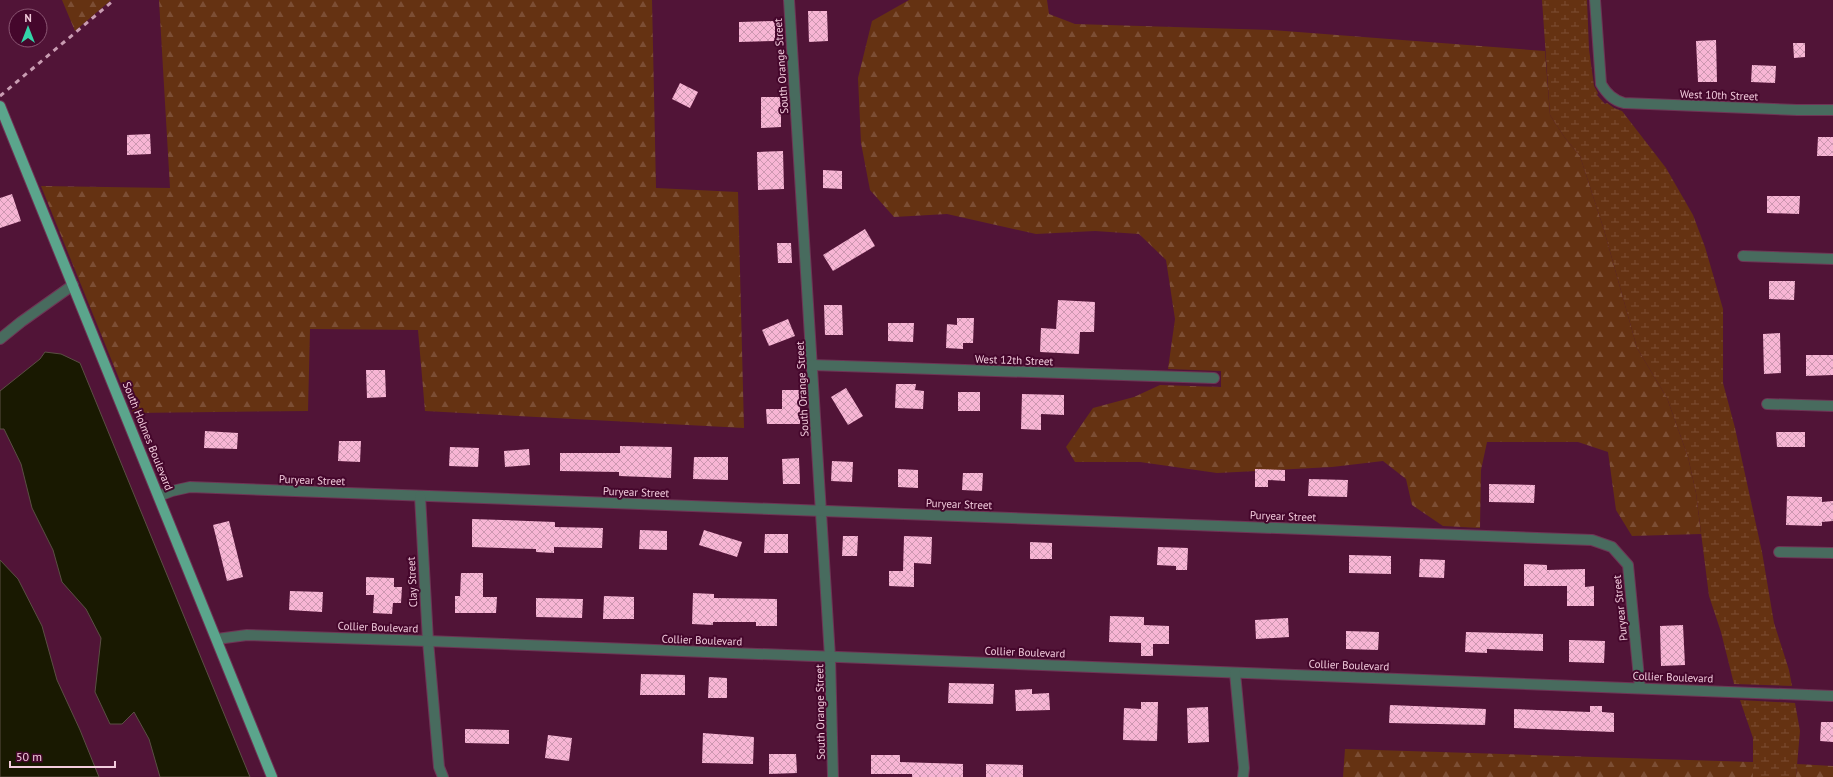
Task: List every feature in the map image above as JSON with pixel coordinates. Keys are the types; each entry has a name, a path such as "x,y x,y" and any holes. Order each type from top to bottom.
{"main road":[{"name":"South Holmes Boulevard","path":"0,106 272,777"}],"street":[{"name":"South Orange Street","path":"789,0 830,657 833,777"},
{"name":"West 10th Street","path":"1595,0 1601,84 1607,93 1616,100 1624,103 1796,110 1833,110"},
{"path":"1743,256 1833,258"},
{"path":"0,339 20,322 73,285"},
{"name":"West 12th Street","path":"812,365 1214,378"},
{"path":"1767,404 1833,406"},
{"name":"Puryear Street","path":"159,496 190,487 1592,540 1612,547 1628,565 1632,591 1640,688"},
{"name":"Clay Street","path":"420,496 428,641 439,763 442,777"},
{"path":"1779,552 1833,553"},
{"name":"Collier Boulevard","path":"217,639 247,635 428,641 1833,696"},
{"path":"1235,673 1244,768 1243,777"}],"green space":[{"path":"62,0 111,0 75,31"},
{"path":"159,0 652,0 656,188 738,192 744,428 425,411 418,330 310,329 308,411 133,413 41,186 170,188"},
{"path":"909,0 1047,0 1049,14 1075,24 1272,30 1545,51 1550,115 1565,138 1580,156 1604,230 1637,348 1667,398 1688,457 1696,493 1701,534 1632,536 1616,510 1608,452 1578,442 1487,442 1481,470 1480,528 1443,526 1412,505 1406,479 1383,461 1332,467 1217,473 1140,462 1075,462 1066,447 1093,408 1134,397 1160,385 1221,387 1221,371 1168,369 1175,319 1166,260 1139,234 1095,231 1036,234 947,214 894,217 870,190 861,143 858,78 872,21"},
{"path":"1542,0 1587,0 1589,49 1594,86 1598,93 1597,95 1605,104 1607,103 1622,111 1666,168 1693,215 1705,247 1723,309 1723,383 1735,428 1762,552 1774,623 1789,670 1792,686 1734,684 1721,632 1709,596 1696,493 1688,457 1667,398 1637,348 1604,230 1580,156 1565,138 1550,115"},
{"path":"1740,700 1795,703 1800,731 1796,777 1753,777 1753,738"},
{"path":"1345,749 1753,762 1753,777 1343,777"},
{"path":"1797,764 1833,766 1833,777 1796,777"}],"shaded area":[{"path":"45,352 61,354 80,363 250,777 160,777 149,739 134,712 122,724 110,724 95,692 101,638 86,609 62,582 53,550 32,508 21,464 4,429 0,429 0,391 40,359"},
{"path":"0,560 18,579 42,626 57,680 80,730 99,777 0,777"}],"building":[{"path":"808,11 827,11 828,41 809,42"},
{"path":"775,21 775,41 739,42 739,22"},
{"path":"1716,40 1717,82 1698,82 1696,41"},
{"path":"1793,43 1805,43 1805,57 1794,58"},
{"path":"1752,65 1776,66 1775,83 1751,82"},
{"path":"680,83 698,92 690,108 672,99"},
{"path":"761,97 781,97 781,127 761,128"},
{"path":"150,134 151,154 127,155 127,135"},
{"path":"1818,137 1833,137 1833,156 1817,156"},
{"path":"783,151 784,189 758,190 757,152"},
{"path":"823,170 842,171 842,189 823,188"},
{"path":"12,194 21,221 0,228 0,198"},
{"path":"1767,196 1800,196 1799,214 1767,213"},
{"path":"865,229 875,246 833,271 823,255"},
{"path":"777,243 791,243 792,263 778,263"},
{"path":"1769,281 1795,281 1794,300 1769,299"},
{"path":"1058,300 1095,302 1094,332 1080,332 1079,354 1040,352 1041,328 1056,329"},
{"path":"824,305 842,305 843,335 825,335"},
{"path":"957,318 974,318 973,343 963,343 963,349 946,348 947,324 957,325"},
{"path":"788,319 795,336 769,346 762,330"},
{"path":"888,323 914,323 913,342 888,341"},
{"path":"1780,333 1781,373 1764,374 1763,334"},
{"path":"1806,355 1833,355 1833,375 1806,376"},
{"path":"366,370 385,370 386,397 367,398"},
{"path":"896,384 916,384 915,390 924,391 923,409 895,408"},
{"path":"846,388 863,416 848,425 831,397"},
{"path":"782,390 800,390 800,424 767,424 766,409 782,409"},
{"path":"958,392 980,392 980,411 958,411"},
{"path":"1022,394 1064,395 1064,415 1041,414 1041,430 1021,429"},
{"path":"205,431 238,433 237,449 204,448"},
{"path":"1776,432 1805,432 1805,447 1777,447"},
{"path":"339,441 361,441 360,462 338,461"},
{"path":"620,446 672,447 671,478 619,476 619,472 560,471 560,453 620,453"},
{"path":"450,447 479,448 478,467 449,466"},
{"path":"529,449 530,465 505,467 504,451"},
{"path":"694,457 728,457 728,480 693,479"},
{"path":"799,458 800,484 783,484 782,459"},
{"path":"832,461 853,462 852,482 831,481"},
{"path":"898,469 918,470 918,488 898,487"},
{"path":"1255,469 1285,470 1285,481 1268,480 1268,487 1255,487"},
{"path":"963,473 983,473 982,491 962,490"},
{"path":"1309,479 1348,480 1347,497 1308,496"},
{"path":"1489,484 1535,485 1534,503 1489,502"},
{"path":"1787,496 1822,497 1822,502 1833,501 1833,521 1822,522 1822,526 1786,525"},
{"path":"472,519 555,522 555,527 603,528 602,548 554,547 554,553 536,552 536,549 472,547"},
{"path":"229,521 243,577 227,581 213,525"},
{"path":"640,530 667,531 667,550 639,549"},
{"path":"704,530 742,542 737,557 699,545"},
{"path":"765,534 788,534 788,553 764,553"},
{"path":"843,536 858,536 857,556 842,556"},
{"path":"904,536 932,537 931,564 914,563 914,587 889,586 889,571 903,571"},
{"path":"1030,542 1052,543 1052,559 1030,559"},
{"path":"1158,547 1188,548 1187,570 1176,570 1176,566 1157,565"},
{"path":"1349,555 1391,556 1391,574 1349,573"},
{"path":"1420,559 1445,560 1444,578 1419,577"},
{"path":"1524,564 1547,565 1547,570 1585,569 1585,587 1594,586 1594,606 1567,606 1567,586 1524,586"},
{"path":"461,573 483,573 483,597 497,597 496,613 455,613 455,596 460,596"},
{"path":"366,577 394,578 394,587 402,587 401,603 393,603 392,614 373,613 374,595 366,595"},
{"path":"290,591 323,592 322,612 289,610"},
{"path":"693,593 714,594 714,598 777,599 777,626 756,626 756,622 713,622 713,625 692,624"},
{"path":"604,596 634,597 634,619 603,619"},
{"path":"536,598 583,599 582,618 536,617"},
{"path":"1110,616 1144,617 1144,625 1169,626 1169,644 1153,644 1153,656 1141,656 1141,643 1109,642"},
{"path":"1288,618 1289,637 1256,639 1255,620"},
{"path":"1683,625 1685,665 1661,666 1660,626"},
{"path":"1346,631 1379,632 1378,650 1346,649"},
{"path":"1466,632 1543,634 1543,651 1487,649 1487,653 1465,652"},
{"path":"1569,640 1605,641 1604,663 1569,662"},
{"path":"641,674 685,675 685,695 640,695"},
{"path":"709,677 727,678 727,698 708,698"},
{"path":"949,683 994,684 993,704 948,703"},
{"path":"1032,689 1032,694 1049,693 1050,710 1016,711 1015,690"},
{"path":"1141,702 1158,702 1157,741 1123,740 1124,708 1141,709"},
{"path":"1390,705 1486,709 1485,725 1389,723"},
{"path":"1590,706 1602,706 1602,712 1614,713 1614,732 1514,728 1514,709 1590,712"},
{"path":"1208,707 1209,742 1188,743 1187,708"},
{"path":"1821,722 1833,722 1833,742 1820,741"},
{"path":"465,729 509,730 509,744 465,743"},
{"path":"703,733 754,737 753,764 702,763"},
{"path":"548,735 572,738 569,761 545,758"},
{"path":"769,754 796,754 797,773 769,774"},
{"path":"871,755 900,755 900,762 963,764 963,777 912,777 912,774 871,774"},
{"path":"986,764 1023,765 1023,777 986,777"}],"railway":[{"path":"0,96 114,0"}]}
